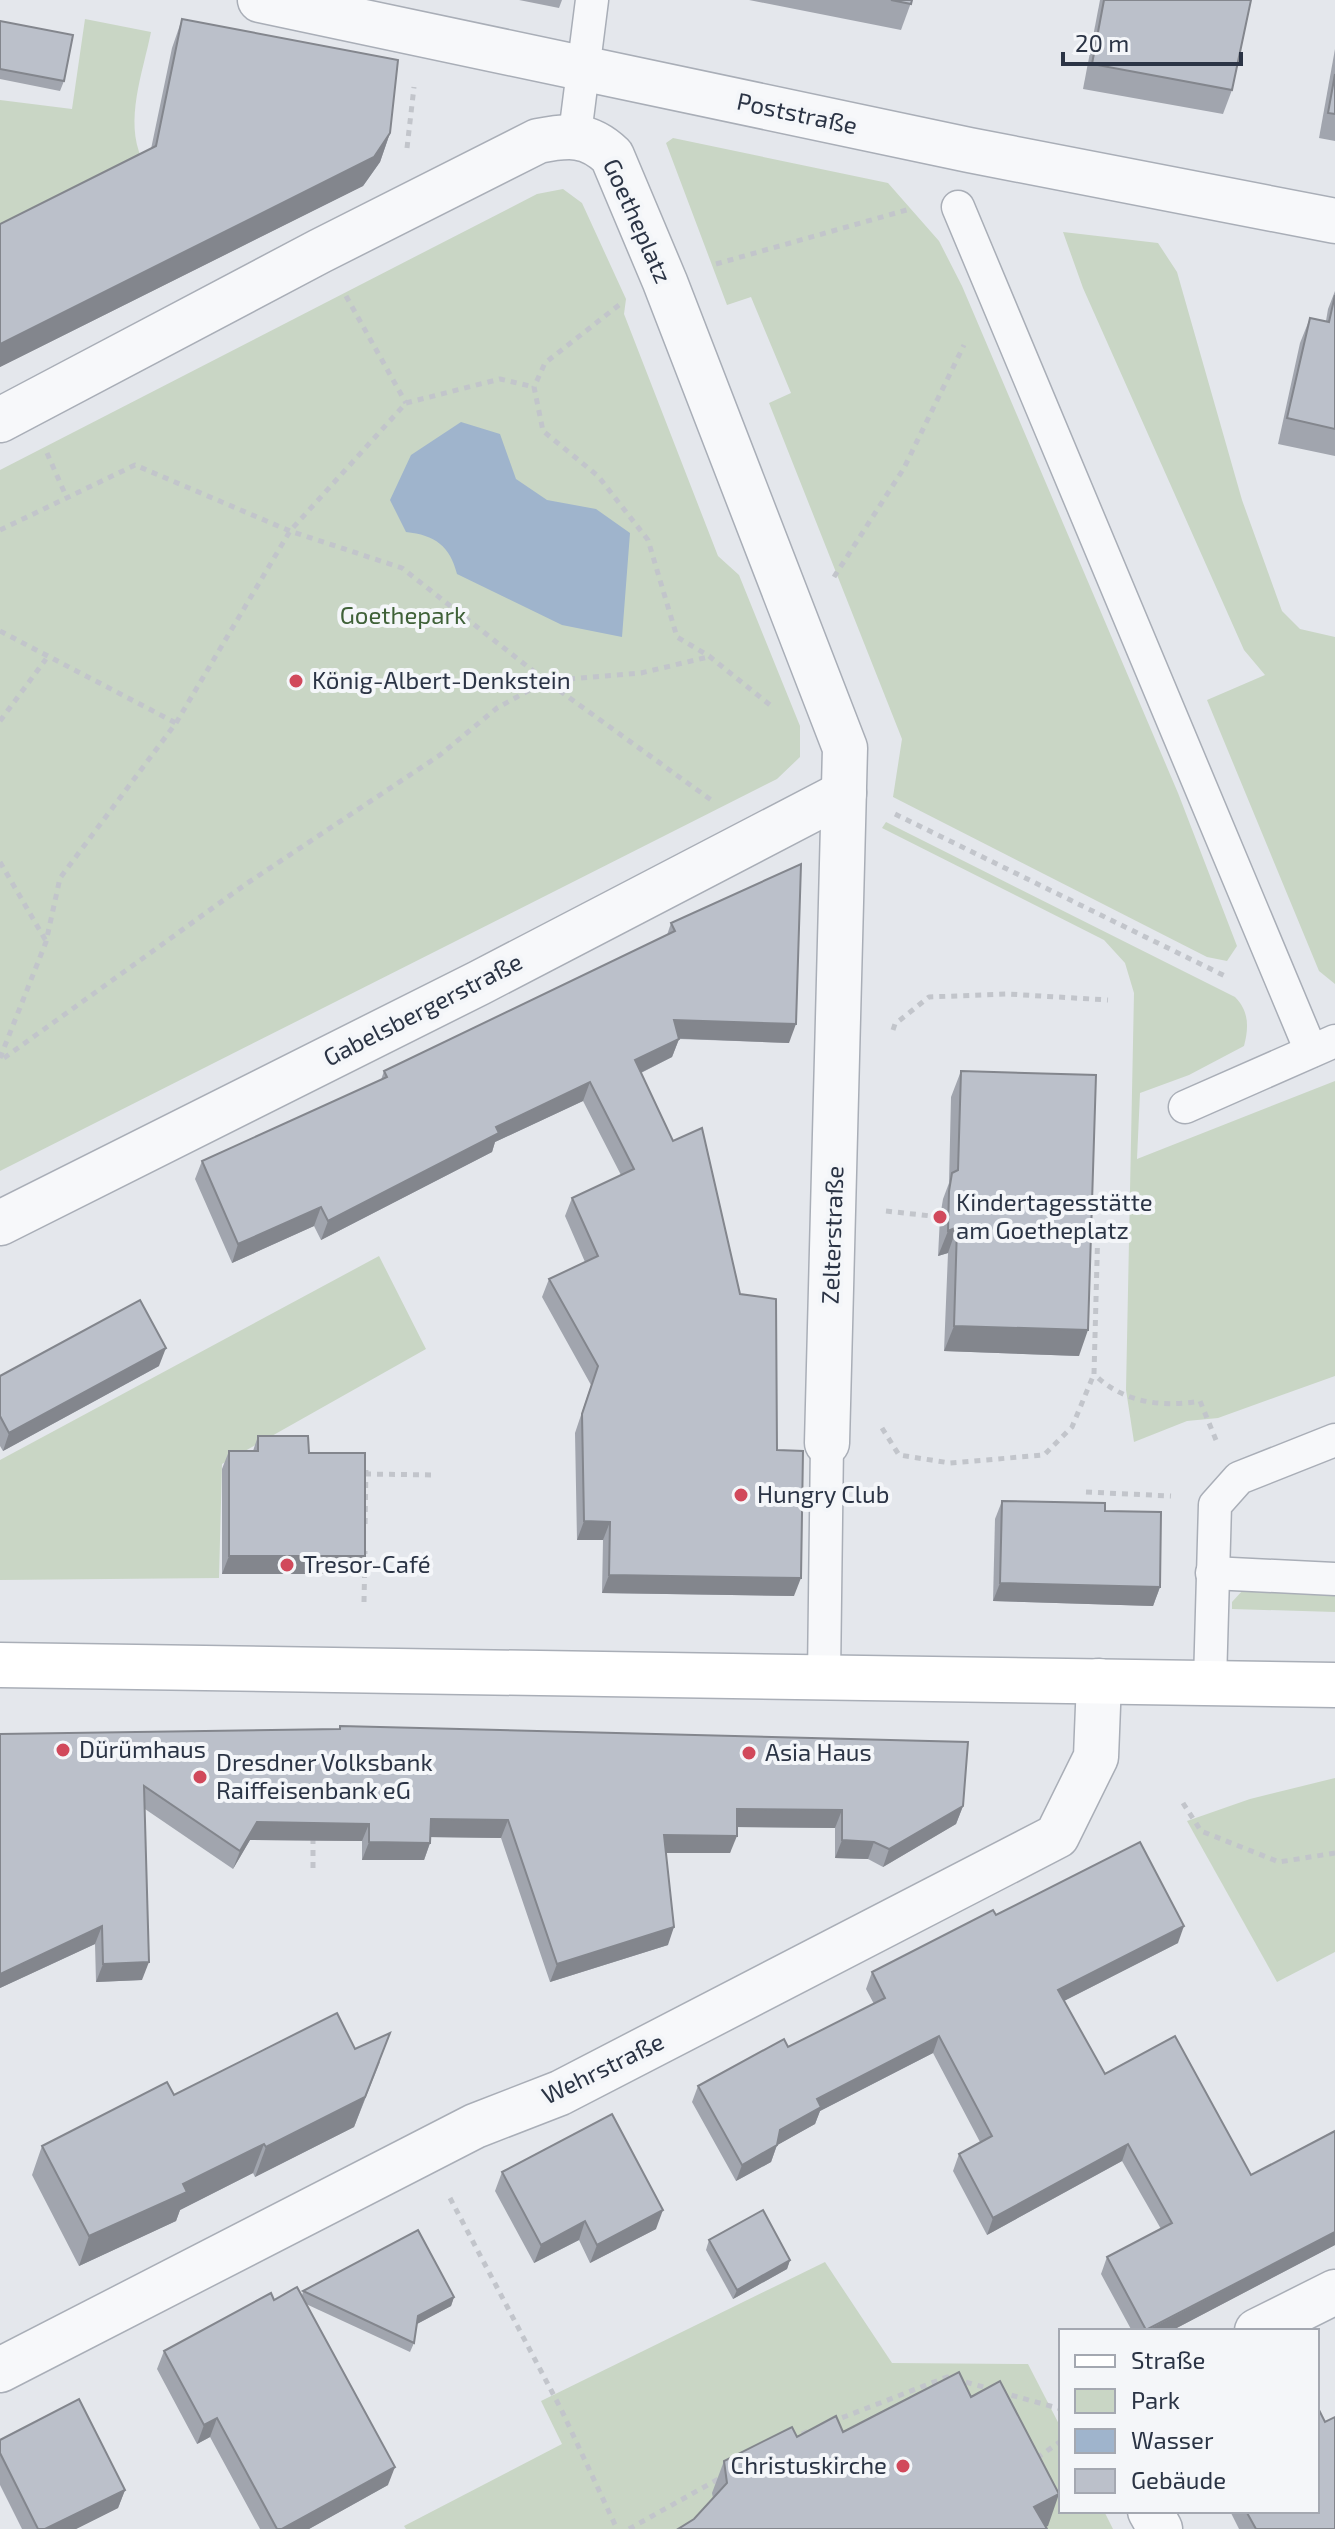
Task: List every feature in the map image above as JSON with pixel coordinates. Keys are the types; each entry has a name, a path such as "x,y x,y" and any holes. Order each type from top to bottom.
{"main road":[{"path":"0,1665 1335,1685"}],"street":[{"name":"Poststraße","path":"260,0 583,71 1335,221"},
{"path":"0,420 320,251 538,141 575,134"},
{"name":"Goetheplatz","path":"575,134 602,147 612,156 665,282 845,748 844,793"},
{"name":"Gabelsbergerstraße","path":"0,1223 493,976 844,793"},
{"name":"Zelterstraße","path":"827,1443 844,793"},
{"name":"Wehrstraße","path":"0,2370 475,2126 560,2093 1057,1836 1096,1757 1099,1681"},
{"path":"1261,2329 1335,2292"}],"lane":[{"path":"575,134 592,0"},
{"path":"958,207 1296,1011 1323,1046 1185,1107"},
{"path":"1210,1682 1215,1505 1226,1489 1239,1478 1335,1440"},
{"name":"Zelterstraße","path":"824,1676 827,1443"},
{"path":"1212,1573 1335,1579"}],"path":[{"path":"406,156 415,74"},
{"path":"320,251 406,403"},
{"path":"833,579 904,468 991,290"},
{"path":"0,1060 46,942 60,878 176,723 290,531 406,403 500,379 534,387"},
{"path":"0,530 135,465 290,531 402,568 546,681 760,836"},
{"path":"0,631 46,659 176,723"},
{"path":"0,1060 246,884 440,755 497,708 546,681 641,673 709,656"},
{"path":"0,721 46,659"},
{"path":"844,793 879,806 1296,1011"},
{"path":"0,862 46,942"},
{"path":"891,1037 895,1024 929,997 1007,994 1108,1000"},
{"path":"881,1202 882,1211 940,1217"},
{"path":"876,1419 899,1455 950,1463 1044,1455 1072,1427 1094,1374 1098,1224"},
{"path":"1094,1374 1111,1390 1169,1407 1200,1401 1207,1417"},
{"path":"352,1465 366,1465 364,1602"},
{"path":"365,1474 436,1475"},
{"path":"1086,1492 1174,1496 1173,1512"},
{"path":"1183,1803 1201,1831 1279,1862 1335,1853"},
{"path":"313,1826 313,1873"},
{"path":"449,2195 561,2409 617,2529"},
{"path":"782,2444 947,2377 1059,2408"},
{"path":"1030,2463 1059,2442"},
{"path":"629,2529 726,2475"}],"green space":[{"path":"85,19 151,32 135,113 137,144 142,159 0,231 0,100 72,109"},
{"path":"673,138 888,183 939,241 962,286 1178,793 1237,946 1227,961 1207,957 893,797 902,739 769,403 791,393 751,297 727,305 666,143"},
{"name":"Goethepark","path":"563,189 582,203 626,299 624,314 718,556 739,575 800,726 800,757 777,779 0,1171 0,470 537,194"},
{"path":"1063,232 1158,243 1177,272 1242,500 1282,611 1300,629 1335,637 1335,984 1319,971 1207,700 1265,675 1244,650 1083,288"},
{"path":"886,822 1240,1002 1247,1020 1244,1046 1189,1075 1140,1093 1137,1159 1335,1081 1335,1376 1218,1418 1187,1421 1134,1442 1126,1390 1134,993 1125,963 1104,940 882,828"},
{"path":"379,1256 426,1349 222,1464 219,1578 0,1580 0,1460"},
{"path":"1243,1590 1335,1595 1335,1612 1232,1609 1232,1602"},
{"path":"1335,1778 1335,1952 1277,1982 1187,1821 1250,1799"},
{"path":"825,2262 892,2363 1028,2364 1059,2424 1059,2513 1105,2513 1113,2529 406,2529 404,2526 562,2444 541,2401"}],"water":[{"path":"461,422 500,434 516,479 547,500 596,509 630,533 622,637 562,625 457,574 450,556 440,544 425,536 406,532 390,500 411,455"}],"building":[{"path":"891,0 912,0 911,4"},
{"path":"1104,0 1251,0 1232,90 1092,64"},
{"path":"182,19 398,60 390,133 374,157 0,344 0,224 156,146"},
{"path":"0,21 73,35 64,81 0,69"},
{"path":"1335,74 1335,114 1328,113"},
{"path":"1335,295 1335,429 1287,418 1310,318 1329,322"},
{"path":"801,864 796,1024 674,1020 679,1039 635,1060 673,1141 702,1128 740,1294 776,1299 777,1450 803,1451 801,1578 609,1575 610,1522 584,1521 582,1414 598,1366 549,1279 598,1256 572,1198 634,1169 590,1082 496,1127 499,1133 328,1221 321,1207 238,1244 202,1161 387,1077 384,1071 675,931 671,923"},
{"path":"961,1071 1096,1075 1088,1330 954,1326 957,1227 948,1231 949,1191 952,1173 958,1170"},
{"path":"140,1300 166,1348 9,1433 0,1416 0,1376"},
{"path":"258,1436 308,1436 309,1453 365,1453 365,1556 229,1556 229,1451 258,1451"},
{"path":"1002,1501 1105,1503 1105,1511 1161,1512 1160,1587 1000,1583"},
{"path":"340,1726 968,1742 963,1806 889,1849 874,1842 842,1840 842,1810 737,1809 737,1836 664,1835 674,1927 557,1964 508,1820 431,1819 430,1843 369,1842 369,1824 257,1822 240,1851 144,1786 149,1962 103,1964 102,1926 0,1974 0,1734 340,1729"},
{"path":"1140,1842 1184,1926 1058,1990 1105,2074 1175,2036 1251,2175 1335,2131 1335,2232 1145,2329 1107,2257 1172,2223 1128,2144 993,2218 959,2154 992,2136 939,2036 817,2099 821,2107 780,2130 777,2145 742,2165 698,2086 784,2039 788,2047 885,1998 872,1972 993,1910 996,1915"},
{"path":"337,2013 355,2049 390,2033 365,2097 266,2147 264,2144 183,2184 187,2192 89,2236 42,2146 167,2082 174,2095"},
{"path":"612,2114 663,2210 597,2245 585,2221 541,2245 502,2172"},
{"path":"763,2210 790,2260 737,2290 709,2240"},
{"path":"418,2230 454,2297 418,2316 414,2343 303,2291"},
{"path":"297,2287 395,2467 277,2529 217,2418 204,2425 164,2351 271,2293 274,2300"},
{"name":"Christuskirche","path":"959,2372 971,2397 1000,2381 1059,2494 1034,2507 1047,2529 678,2529 694,2519 727,2483 724,2461 792,2427 797,2437 836,2416 843,2432"},
{"path":"79,2399 125,2490 45,2529 38,2529 0,2453 0,2440"},
{"path":"1319,2410 1325,2422 1335,2417 1335,2529 1256,2529 1247,2513 1319,2513"}],"place":[{"name":"König-Albert-Denkstein","path":"296,681"},
{"name":"Kindertagesstätte am Goetheplatz","path":"940,1217"},
{"name":"Hungry Club","path":"741,1495"},
{"name":"Tresor-Café","path":"287,1565"},
{"name":"Dürümhaus","path":"63,1750"},
{"name":"Asia Haus","path":"749,1753"},
{"name":"Dresdner Volksbank Raiffeisenbank eG","path":"200,1777"},
{"name":"Christuskirche","path":"903,2466"}]}
